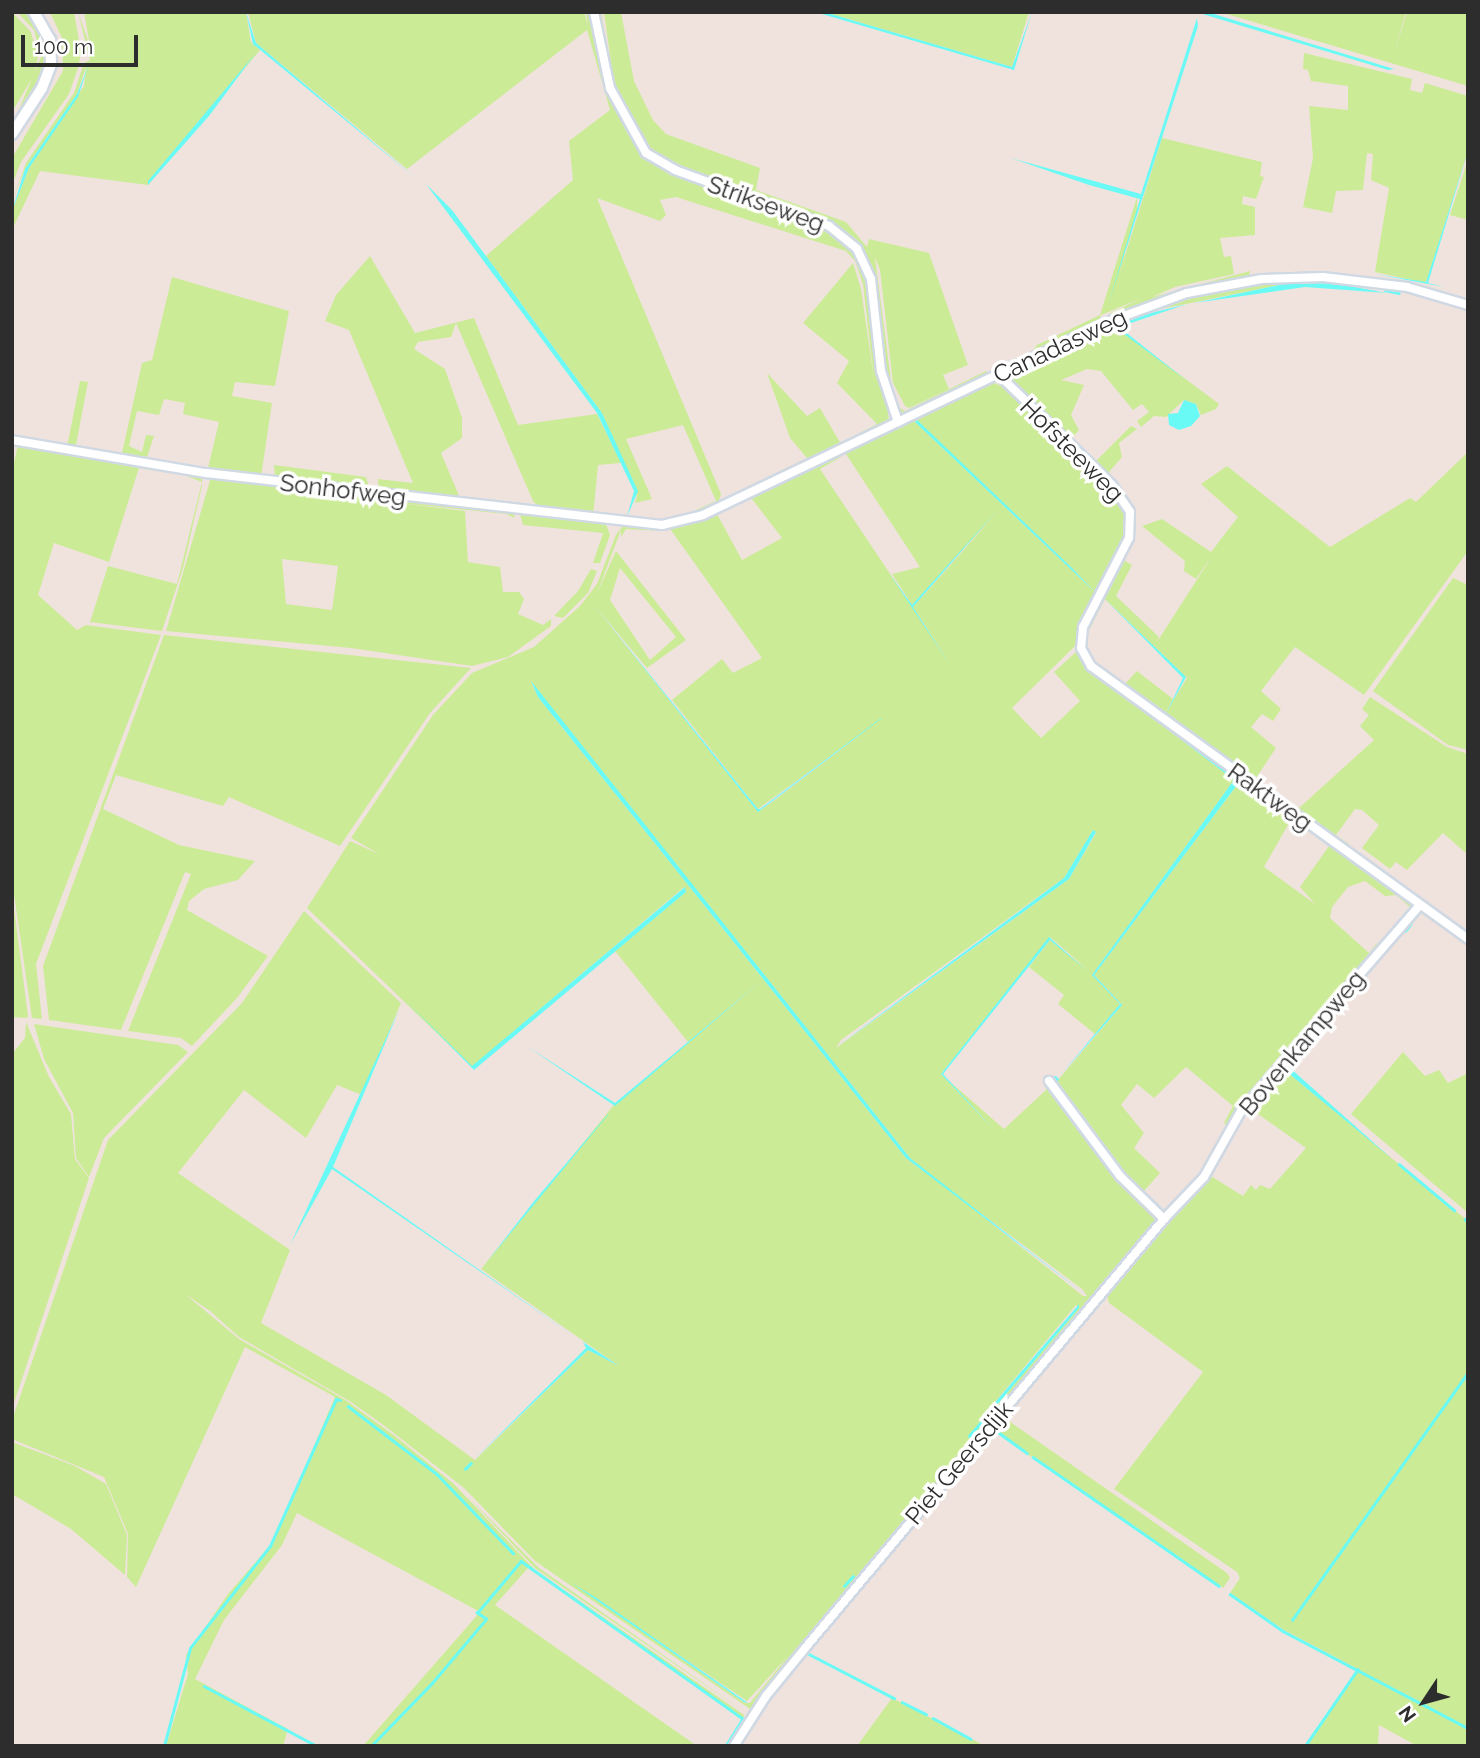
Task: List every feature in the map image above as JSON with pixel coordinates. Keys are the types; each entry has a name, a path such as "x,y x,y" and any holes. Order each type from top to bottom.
{"street":[{"path":"12,134 42,88 51,64 50,40 34,12"},
{"name":"Strikseweg","path":"594,12 610,88 646,152 675,170 829,226 857,249 871,279 881,371 898,422"},
{"name":"Canadasweg","path":"675,523 717,508 1149,305 1243,282 1344,278 1407,287 1468,305"},
{"name":"Hofsteeweg","path":"998,374 1121,494 1130,512 1129,538 1083,627 1081,648"},
{"name":"Sonhofweg","path":"12,440 206,473 617,522 675,523"},
{"name":"Raktweg","path":"1081,648 1097,671 1468,939"},
{"name":"Bovenkampweg","path":"1194,1188 1210,1169 1241,1111 1420,905"},
{"path":"1049,1081 1120,1176 1164,1219"},
{"name":"Piet Geersdijk","path":"734,1746 790,1667 1164,1219 1194,1188"}],"green space":[{"path":"12,12 31,32 38,57 34,75 12,112"},
{"path":"17,12 24,12 37,25 45,57 34,92 12,126 41,57 34,30"},
{"path":"50,12 74,12 81,52 78,68 69,94 21,162 12,185 12,158 63,71 62,38"},
{"path":"78,12 90,46 84,12 246,12 251,42 260,50 148,185 40,171 12,230 12,211 29,168 84,86 86,67 77,94 25,169 12,201 26,163 74,93 84,63 90,60"},
{"path":"248,12 584,12 588,25 586,12 592,12 605,84 630,136 649,158 669,171 827,227 854,250 867,274 889,420 850,442 848,439 877,424 837,383 849,361 803,323 853,263 861,289 874,379 863,284 855,261 846,251 676,197 660,200 666,215 660,221 597,198 721,494 718,504 678,518 716,501 683,425 626,439 652,499 635,503 637,496 602,413 486,256 573,180 569,141 610,110 587,30 407,169 256,43"},
{"path":"596,12 601,12 613,77 604,12 621,12 634,81 653,120 666,134 760,168 756,190 846,222 867,247 869,239 929,253 968,365 943,375 949,389 909,408 905,406 893,383 880,270 875,257 894,404 905,411 986,371 988,376 907,414 897,411 886,386 875,289 858,247 832,224 676,169 648,151 611,86"},
{"path":"824,12 1029,12 1012,67"},
{"path":"1220,12 1406,12 1393,57 1407,12 1468,12 1468,86"},
{"path":"1304,53 1412,79 1410,90 1422,93 1425,83 1468,96 1468,151 1426,283 1375,272 1389,188 1371,180 1373,154 1367,153 1363,190 1336,191 1332,213 1303,207 1313,158 1309,106 1348,110 1348,86 1311,81 1308,70 1303,69"},
{"path":"1162,138 1262,162 1260,176 1264,177 1256,199 1243,196 1242,204 1255,207 1255,235 1220,238 1224,257 1231,256 1234,274 1175,287 1152,297 1250,271 1249,276 1107,315 1142,298 1101,315 1098,324 1032,352 1037,345 1100,315 1137,197 1137,212 1119,275"},
{"path":"1468,159 1468,220 1450,215"},
{"path":"370,256 415,333 474,318 518,425 597,414 621,463 598,465 593,517 592,512 538,506 533,501 456,323 451,337 418,342 414,349 445,369 462,418 462,438 441,453 460,498 379,491 378,479 413,483 349,330 325,321 336,295"},
{"path":"172,277 289,311 275,386 235,382 232,396 272,403 261,477 154,462 208,468 219,422 183,414 185,403 164,399 159,415 137,411 129,446 142,452 146,435 154,436 146,460 60,446 68,442 80,381 88,382 76,445 122,453 142,363 152,360"},
{"path":"1324,279 1406,290 1468,310 1397,291 1321,282 1284,284 1146,312 1033,364 1116,327 1219,404 1216,409 1201,415 1196,404 1184,400 1166,417 1154,416 1141,427 1137,421 1149,412 1142,404 1133,410 1101,371 1087,369 1061,380 1084,385 1071,415 1079,430 1071,439 1009,381 1013,371 1103,327 1175,299 1225,287"},
{"path":"767,373 807,416 820,408 842,446 782,475 780,471 807,458 790,438"},
{"path":"994,383 1008,389 1116,492 1128,520 1125,542 1074,647 1012,708 1041,738 1080,701 1054,672 1076,652 1093,672 1293,816 1264,867 1315,904 1300,887 1329,846 1389,889 1325,843 1328,841 1410,900 1412,903 1411,910 1399,923 1411,908 1396,895 1385,896 1365,881 1348,887 1332,907 1330,918 1369,953 1377,943 1380,947 1243,1105 1229,1127 1224,1123 1233,1106 1186,1067 1154,1098 1137,1084 1121,1105 1144,1133 1134,1148 1160,1173 1144,1191 1144,1199 1120,1174 1051,1076 1058,1080 1122,1005 1094,975 1240,781 1166,728 1234,780 1092,975 1120,1004 1095,1034 1058,1004 1064,995 1029,967 1050,940 1088,970 1050,937 941,1074 994,1130 948,1080 1004,1129 1046,1090 1047,1081 1120,1179 1154,1213 1156,1224 753,1711 535,1561 464,1488 386,1427 351,1402 239,1337 210,1311 185,1294 239,1339 347,1401 395,1436 454,1484 534,1569 744,1715 743,1720 528,1568 495,1605 697,1746 363,1746 480,1612 297,1513 282,1545 224,1620 195,1679 288,1729 283,1746 166,1746 188,1674 186,1655 228,1594 272,1543 335,1397 245,1347 136,1587 127,1577 128,1534 104,1477 12,1439 12,1420 108,1140 242,1003 304,911 401,1003 362,1095 337,1085 306,1138 244,1090 178,1173 290,1250 261,1323 386,1395 475,1460 588,1350 619,1366 481,1269 613,1106 763,980 688,1042 615,951 686,892 684,887 472,1067 307,908 350,841 381,855 351,838 433,715 472,673 534,647 580,606 597,584 616,535 623,526 662,531 626,529 621,537 621,530 597,593 616,551 686,640 647,668 593,604 758,812 869,728 758,809 672,700 722,659 733,673 762,658 668,526 734,503 736,506 717,514 742,560 782,538 752,499 740,500 837,454 841,457 820,469 951,665 913,607 1001,508 912,605 892,574 920,567 844,451","holes":["915,420 1096,593 915,422","620,568 676,637 650,660 610,600","531,682 910,1158 942,1185 906,1158 538,697","1093,830 1096,833 1069,879 836,1048 841,1040 1064,878","943,1185 1082,1289 1087,1296 1083,1296","1076,1305 1079,1308 980,1425 980,1420","571,1582 747,1701 790,1654 750,1703 745,1703"]},
{"path":"1131,426 1137,429 1119,443 1122,457 1109,472 1129,499 1087,457 1096,461"},
{"path":"18,444 168,473 139,468 109,562 54,543 38,595 77,630 86,625 161,635 36,964 42,1019 32,1018 12,881 12,472"},
{"path":"1468,452 1468,551 1364,695 1295,647 1261,691 1281,709 1273,721 1262,714 1251,727 1276,748 1256,778 1170,718 1281,797 1103,673 1124,685 1137,671 1173,699 1165,714 1187,678 1105,599 1085,638 1086,651 1083,643 1086,627 1127,548 1125,561 1132,565 1116,596 1159,637 1157,642 1214,553 1196,579 1184,571 1185,561 1142,526 1162,519 1211,552 1238,517 1201,484 1227,466 1330,547 1410,498 1416,502"},
{"path":"274,465 366,477 369,487 270,478 275,476"},
{"path":"176,472 198,475 202,482"},
{"path":"211,477 513,513 515,518 506,514 391,502 465,511 468,562 500,567 503,592 519,592 524,599 518,614 543,625 551,619 551,626 508,657 472,666 351,648 166,631","holes":["282,559 338,566 332,610 286,604"]},
{"path":"202,482 183,568 162,631 90,622 108,566 177,584"},
{"path":"520,514 606,524 610,535 600,563 593,563 603,533 523,525"},
{"path":"591,569 597,571 588,593 563,618 554,616 578,591"},
{"path":"1453,578 1468,585 1468,750 1448,745 1373,691"},
{"path":"164,635 471,668 430,713 340,846 229,797 223,806 116,775 103,809 179,845 255,861 238,880 204,889 189,901 187,910 268,956 237,998 192,1046 181,1038 128,1031 191,874 185,872 121,1030 49,1020 43,966"},
{"path":"1086,652 1100,667 1089,660"},
{"path":"1370,697 1447,747 1468,754 1468,855 1443,833 1407,870 1396,862 1390,869 1362,848 1379,825 1362,810 1355,809 1336,835 1349,844 1345,848 1285,803 1286,799 1299,808 1374,740 1360,726 1369,715 1362,709"},
{"path":"12,892 28,1016 27,1018 12,1017"},
{"path":"1399,933 1287,1072 1468,1221 1468,1373 1463,1379 1468,1382 1468,1746 1417,1746 1379,1725 1378,1746 1305,1746 1358,1669 1284,1630 1230,1593 1240,1578 1237,1572 1114,1489 1203,1372 1109,1303 1106,1291 1209,1175 1243,1196 1251,1185 1256,1190 1260,1185 1270,1189 1306,1148 1248,1107"},
{"path":"26,1022 49,1077 71,1114 75,1159 89,1178 12,1409 12,1054 25,1038"},
{"path":"34,1024 178,1045 188,1052 104,1138 89,1177 76,1158 73,1113 44,1059"},
{"path":"1403,1052 1425,1076 1439,1070 1448,1083 1468,1073 1468,1213 1351,1114"},
{"path":"1006,1419 1227,1573 1230,1578 1223,1588 995,1432"},
{"path":"12,1442 75,1466 106,1484 127,1535 125,1575 71,1529 12,1494"},
{"path":"465,1494 539,1568 750,1716 535,1568"},
{"path":"892,1698 970,1738 985,1746 857,1746"}],"water":[{"path":"246,12 256,43 419,181 253,44"},
{"path":"815,12 824,12 1012,67 1032,12 1014,70"},
{"path":"1196,12 1207,12 1394,69 1388,70"},
{"path":"1197,18 1198,26 1108,305 1140,199 1089,185 1011,158 1141,194"},
{"path":"255,54 209,116 148,185 148,181"},
{"path":"89,64 78,97 29,168 12,211 25,169 77,94"},
{"path":"1468,151 1428,283 1444,287 1375,274 1426,282"},
{"path":"426,184 452,210 602,413 638,491 627,517 634,491 597,413"},
{"path":"1333,283 1387,293 1305,287 1194,303 1284,284"},
{"path":"1187,304 1119,327 1187,381 1116,328 1033,365 1131,318"},
{"path":"1184,400 1196,404 1200,416 1191,426 1179,430 1169,425 1168,414 1178,413"},
{"path":"917,420 1071,567 1096,593 915,422"},
{"path":"999,508 913,607 950,665 889,573 912,605"},
{"path":"1105,599 1186,677 1166,714 1183,678"},
{"path":"593,604 758,809 882,718 758,812"},
{"path":"531,681 910,1158 1087,1296 906,1158 538,697"},
{"path":"1166,728 1240,781 1094,975 1122,1005 1060,1076 1120,1004 1092,975 1234,780"},
{"path":"1093,830 1096,832 1069,879 835,1048 1064,878"},
{"path":"685,887 686,892 474,1070 406,1001 472,1066"},
{"path":"1049,937 1087,971 1050,940 943,1074 994,1130 941,1074"},
{"path":"762,980 615,1106 525,1045 615,1103"},
{"path":"399,1010 333,1167 575,1337 332,1169 290,1245"},
{"path":"1310,1039 1290,1068 1392,1159 1287,1072"},
{"path":"609,1113 608,1115 486,1263 535,1200"},
{"path":"1079,1304 1079,1308 980,1425 980,1420"},
{"path":"583,1342 619,1366 588,1350 474,1460 586,1348"},
{"path":"570,1582 598,1599 748,1703 744,1702"}],"waterway":[{"path":"1385,290 1399,293"},
{"path":"1019,372 1030,367"},
{"path":"1405,931 1410,925"},
{"path":"1399,1164 1454,1210"},
{"path":"1465,1219 1468,1222"},
{"path":"1292,1620 1468,1372"},
{"path":"164,1746 190,1648 270,1546 336,1399 340,1400"},
{"path":"348,1406 437,1474 513,1553"},
{"path":"969,1436 981,1422"},
{"path":"998,1432 1027,1453"},
{"path":"1033,1457 1219,1586"},
{"path":"465,1469 471,1463"},
{"path":"371,1746 432,1683 486,1619 477,1613 521,1561 743,1719 726,1746"},
{"path":"844,1586 853,1576"},
{"path":"1230,1594 1283,1631 1468,1728"},
{"path":"809,1654 894,1698"},
{"path":"1305,1746 1358,1669"},
{"path":"204,1686 317,1746"},
{"path":"902,1702 926,1714"},
{"path":"933,1718 971,1739"}]}
